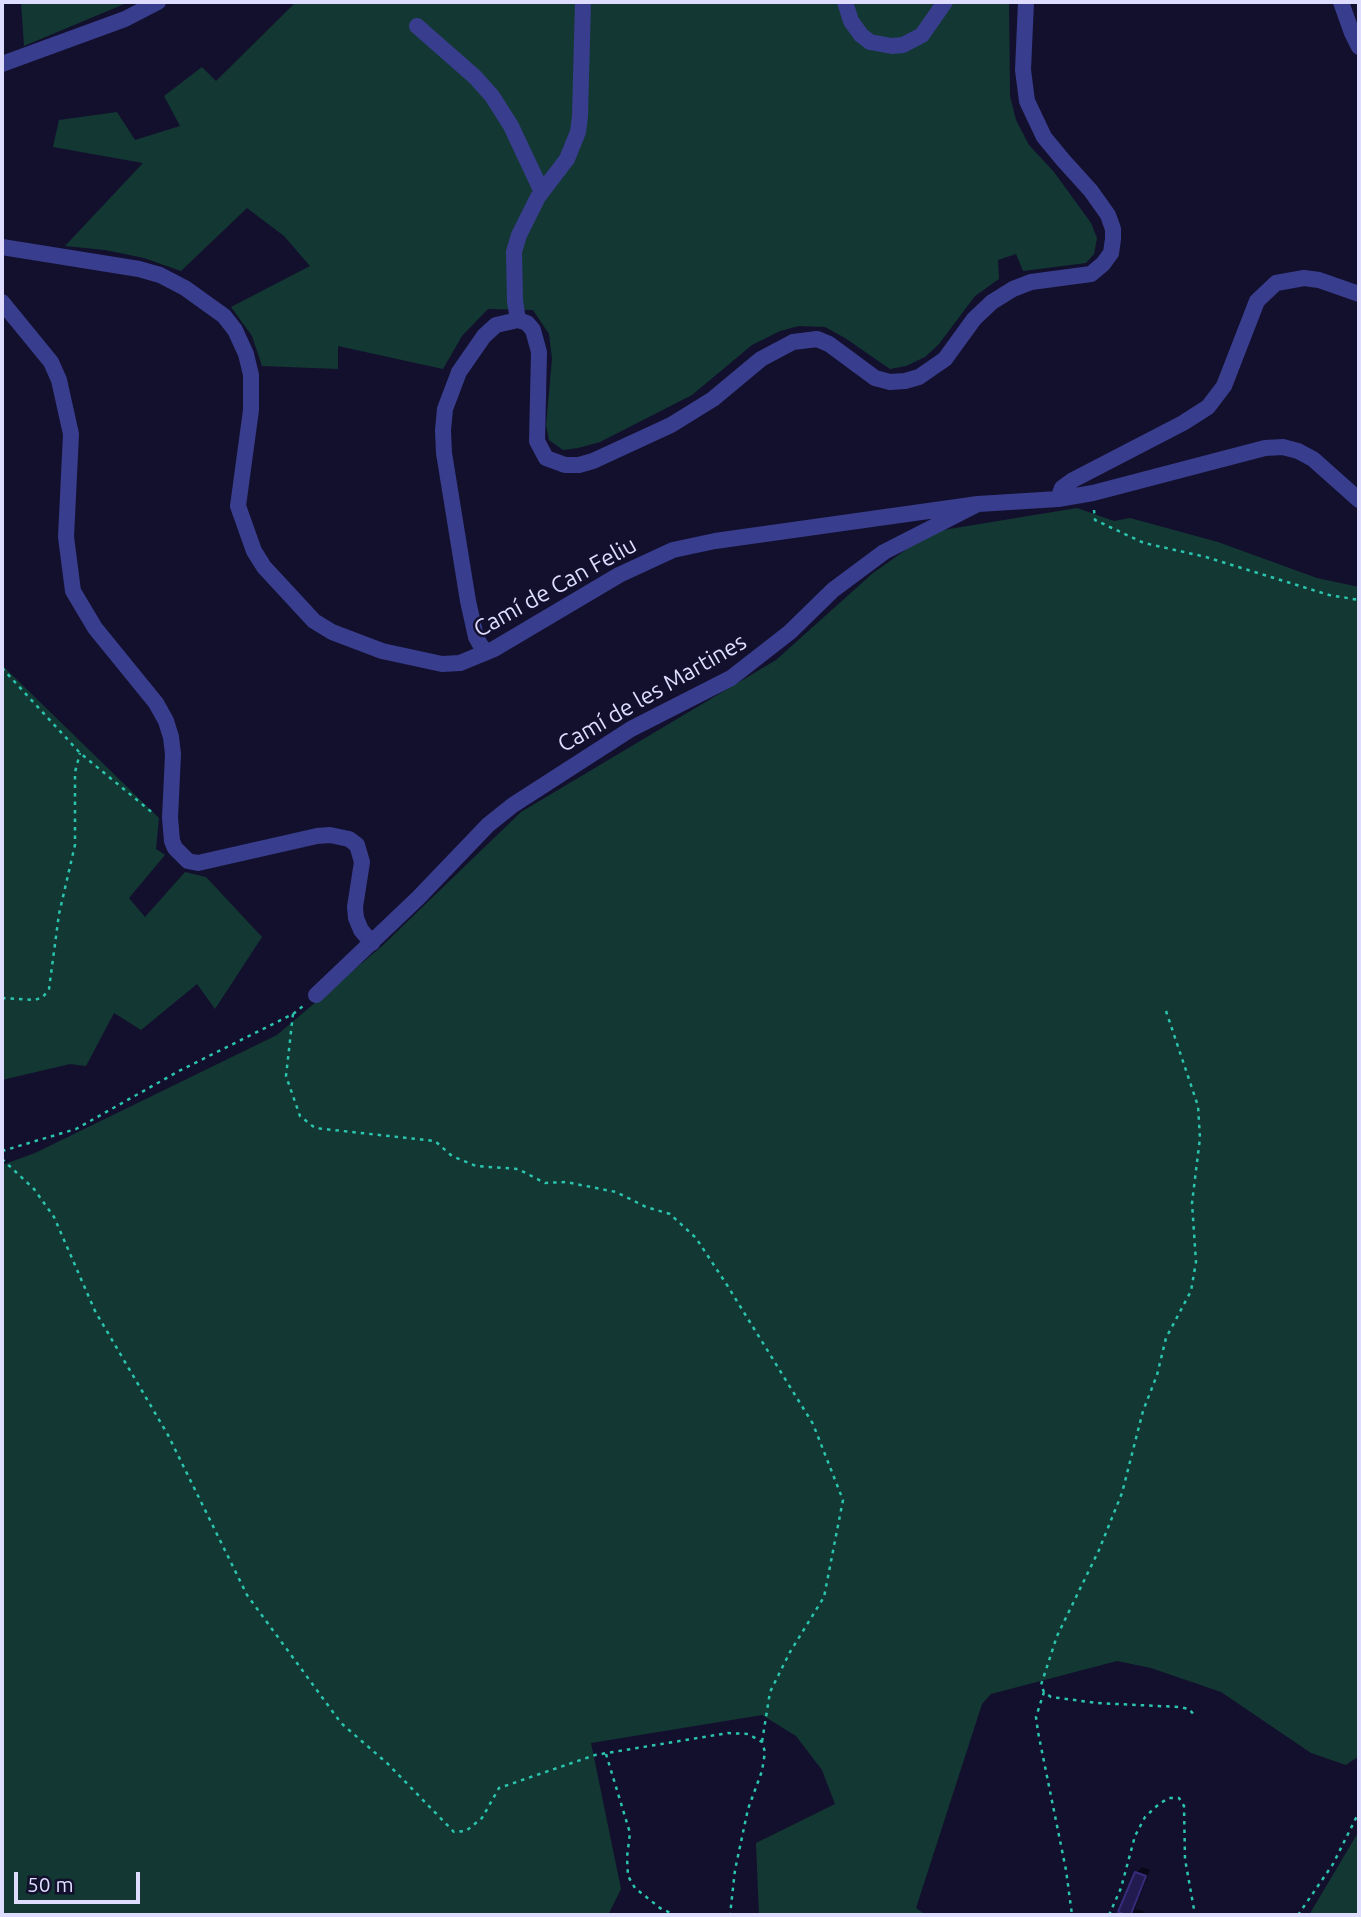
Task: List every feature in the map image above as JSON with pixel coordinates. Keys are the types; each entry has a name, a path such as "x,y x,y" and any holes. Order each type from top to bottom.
{"street":[{"path":"2,64 125,19 158,2"},
{"path":"517,320 514,252 524,222 542,192 559,172 578,132 583,2"},
{"path":"845,2 851,22 861,35 870,42 892,46 903,45 922,35 945,2"},
{"path":"485,653 476,637 468,601 444,453 443,430 445,410 459,372 490,331 507,321 527,323 537,340 539,352 536,431 540,449 545,458 555,463 579,464 593,461 671,425 713,399 761,359 793,342 817,339 841,351 875,377 890,382 905,381 932,370 945,359 974,319 992,302 1013,289 1031,282 1091,274 1103,264 1111,253 1113,229 1101,203 1044,136 1027,101 1023,70 1026,2"},
{"path":"1341,2 1359,47"},
{"path":"417,26 475,77 492,96 511,126 542,192"},
{"name":"Camí de Can Feliu","path":"2,247 111,262 160,275 185,288 225,316 246,354 251,375 251,410 238,506 246,534 264,567 314,621 356,642 383,651 442,664 460,663 485,653 619,575 673,550 715,541 978,504"},
{"path":"1058,499 1062,488 1073,480 1183,423 1208,407 1224,386 1257,301 1276,283 1304,278 1319,280 1359,294"},
{"path":"2,302 51,362 59,380 71,434 66,525 69,575 73,591 95,628 156,703 172,737 170,828 175,848 188,860 198,863 317,836 330,835 349,839 357,845 362,862 355,907 356,918 361,930 372,943"},
{"name":"Camí de les Martines","path":"316,995 372,943 488,825 513,805 631,729 731,678 790,632 833,590 884,552 978,504 1058,499 1093,493 1265,448 1283,447 1313,459 1359,500"}],"path":[{"path":"1093,493 1095,520 1144,543 1206,557 1329,595 1359,600"},
{"path":"2,668 80,753 170,828"},
{"path":"2,998 35,1000 43,997 49,989 59,914 75,845 75,772 80,753"},
{"path":"2,1151 76,1129 179,1070 293,1014 316,995"},
{"path":"1166,1011 1198,1106 1200,1138 1192,1203 1196,1262 1191,1291 1166,1338 1157,1375 1143,1411 1122,1493 1100,1550 1057,1636 1041,1685 1044,1692 1051,1697 1097,1703 1179,1707 1189,1709 1196,1717"},
{"path":"293,1014 286,1076 300,1116 315,1128 435,1141 452,1156 476,1166 517,1169 545,1183 566,1182 616,1192 670,1214 696,1238 813,1424 843,1500 824,1597 769,1692 762,1742 765,1752 762,1771 748,1809 735,1870 730,1915"},
{"path":"2,1159 34,1189 54,1217 95,1311 168,1435 247,1595 341,1723 388,1764 454,1832 466,1831 482,1818 499,1788 606,1754 728,1733 748,1734 762,1742"},
{"path":"1044,1692 1036,1717 1066,1870 1072,1915"},
{"path":"606,1754 630,1833 628,1876 635,1888 660,1908 675,1915"},
{"path":"1110,1915 1121,1888 1135,1836 1145,1817 1169,1798 1179,1798 1184,1806 1185,1859 1195,1915"},
{"path":"1298,1915 1333,1864 1359,1812"}],"green space":[{"path":"21,2 129,2 24,46"},
{"path":"296,2 1009,2 1010,96 1016,120 1029,145 1054,172 1091,223 1097,238 1094,254 1086,263 1023,271 1016,254 998,260 999,279 975,296 939,344 925,357 906,366 890,369 825,327 799,326 780,331 752,345 692,395 600,442 578,448 563,450 549,440 546,425 552,359 549,334 533,310 488,309 462,336 443,369 338,346 338,369 262,366 252,336 231,307 310,266 284,236 247,208 181,271 144,258 65,246 143,163 53,147 59,120 117,112 135,140 180,126 164,96 202,67 216,81"},
{"path":"1077,508 1114,521 1130,518 1218,542 1317,578 1359,587 1359,1756 1346,1765 1311,1753 1221,1692 1151,1668 1117,1661 991,1694 982,1704 916,1908 926,1915 759,1915 756,1843 835,1804 822,1770 796,1736 762,1715 591,1743 621,1889 608,1915 2,1915 2,1165 35,1153 277,1035 382,946 521,812 776,660 873,573 931,532"},
{"path":"2,663 159,818 156,849 165,855 129,898 145,917 185,872 206,877 262,937 215,1009 197,984 141,1030 114,1013 86,1066 70,1064 2,1080"},
{"path":"1359,1831 1359,1915 1309,1915"}],"building":[{"path":"1135,1872 1146,1876 1131,1914 1136,1915 1120,1915 1118,1912"}]}
